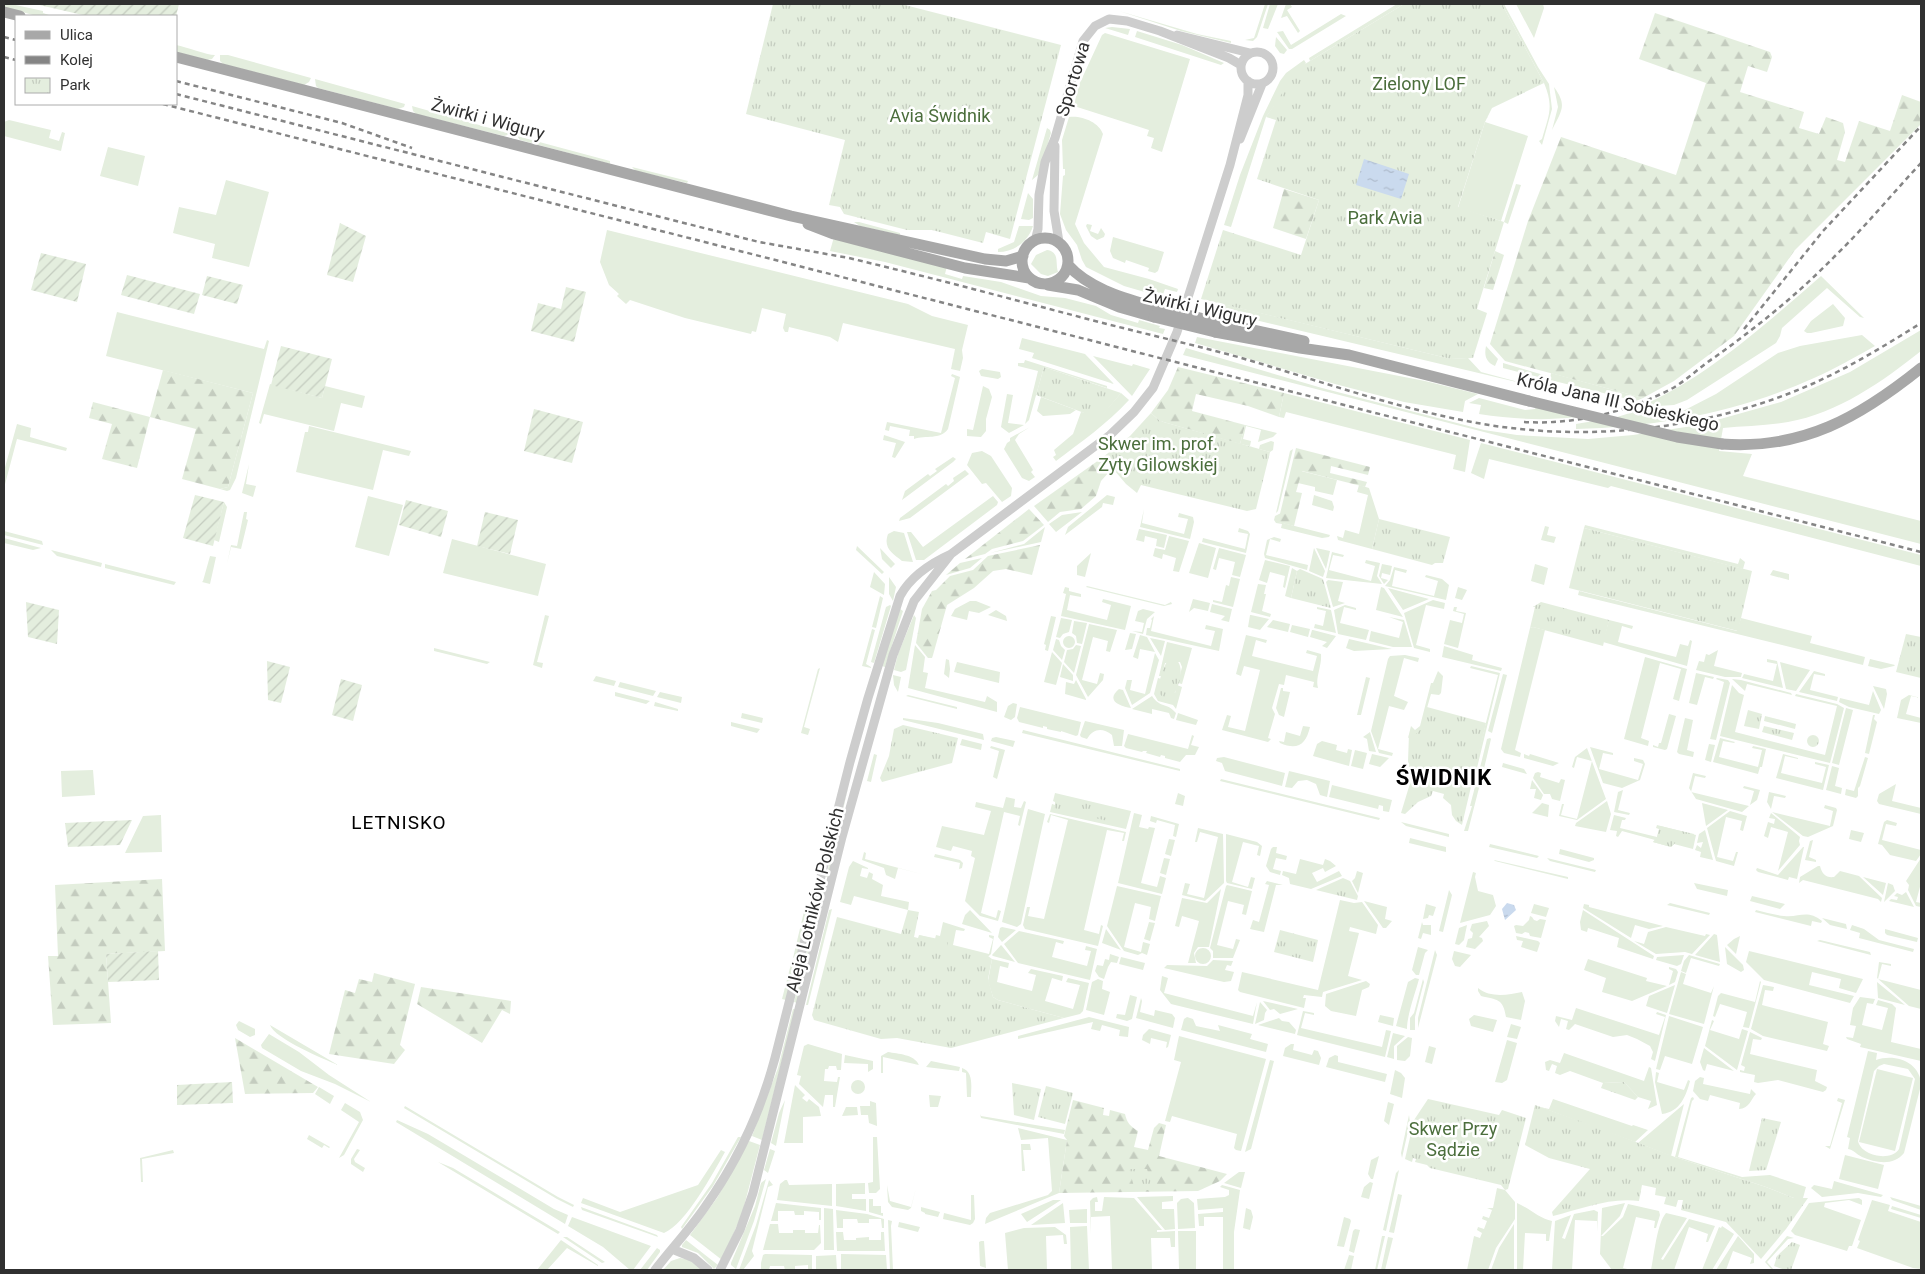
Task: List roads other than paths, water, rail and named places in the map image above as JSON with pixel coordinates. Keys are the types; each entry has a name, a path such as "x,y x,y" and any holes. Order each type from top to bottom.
{"main road":[{"name":"Żwirki i Wigury","path":"178,58 791,216"},
{"path":"791,216 889,239 994,260 1011,260 1023,256"},
{"path":"791,216 818,229 868,243 974,270 1029,278 1046,285 1061,279 1068,265 1066,251 1059,242 1047,238 1035,241 1028,246 1023,256 1023,268 1029,278"},
{"name":"Żwirki i Wigury","path":"1068,265 1079,276 1156,313"},
{"name":"Żwirki i Wigury","path":"1046,285 1078,290 1119,307 1156,313 1216,327 1299,340 1338,350 1349,355 1468,385"},
{"name":"Króla Jana III Sobieskiego","path":"1468,385 1676,437 1722,444 1771,442 1804,436 1828,428 1869,407 1921,368"}],"street":[{"name":"Sportowa","path":"1035,241 1038,229 1039,195 1047,157 1055,138 1083,41 1087,34 1104,20 1116,19 1160,31"},
{"path":"1160,31 1250,53 1262,52 1272,61 1274,67 1269,79 1262,84 1248,81 1242,74 1241,65 1245,57 1250,53"},
{"path":"1160,31 1229,58 1241,65"},
{"name":"Aleja Lotników Polskich","path":"655,1270 700,1214 722,1181 746,1137 762,1100 778,1049 850,762 870,690 900,596 906,586 917,575 935,562 951,554 1105,439 1130,417 1150,392 1162,369 1177,332 1237,144 1240,122 1248,95 1248,81"},
{"name":"Aleja Lotników Polskich","path":"1237,144 1244,132 1262,84"},
{"name":"Sportowa","path":"1055,138 1054,211 1059,242"},
{"name":"Aleja Lotników Polskich","path":"720,1270 740,1230 753,1194 842,837 888,670 908,615 918,596 951,554"},
{"path":"850,762 853,770 860,776"},
{"path":"672,1249 694,1258 708,1270"}],"water":[{"path":"1364,159 1409,174 1401,199 1356,185"},
{"path":"1507,903 1514,905 1516,910 1505,920 1502,909"}],"railway":[{"path":"4,37 15,40"},
{"path":"4,57 15,60"},
{"path":"178,82 342,123 412,148"},
{"path":"178,95 759,242 849,258 914,274 1238,357 1394,404 1489,425 1571,432 1612,431 1694,421 1774,399 1812,384 1868,355 1921,323"},
{"path":"167,105 1921,552"},
{"path":"1744,329 1823,231 1921,126"},
{"path":"1524,422 1562,421 1600,415 1637,404 1673,388 1762,322 1792,297 1857,234 1921,163"}],"district":[{"name":"ŚWIDNIK","path":"1444,777"},
{"name":"LETNISKO","path":"399,822"}],"park label":[{"name":"Zielony LOF","path":"1419,84"},
{"name":"Avia Świdnik","path":"940,116"},
{"name":"Park Avia","path":"1385,218"},
{"name":"Skwer im. prof. Zyty Gilowskiej","path":"1158,454"},
{"name":"Skwer Przy Sądzie","path":"1453,1139"}]}
